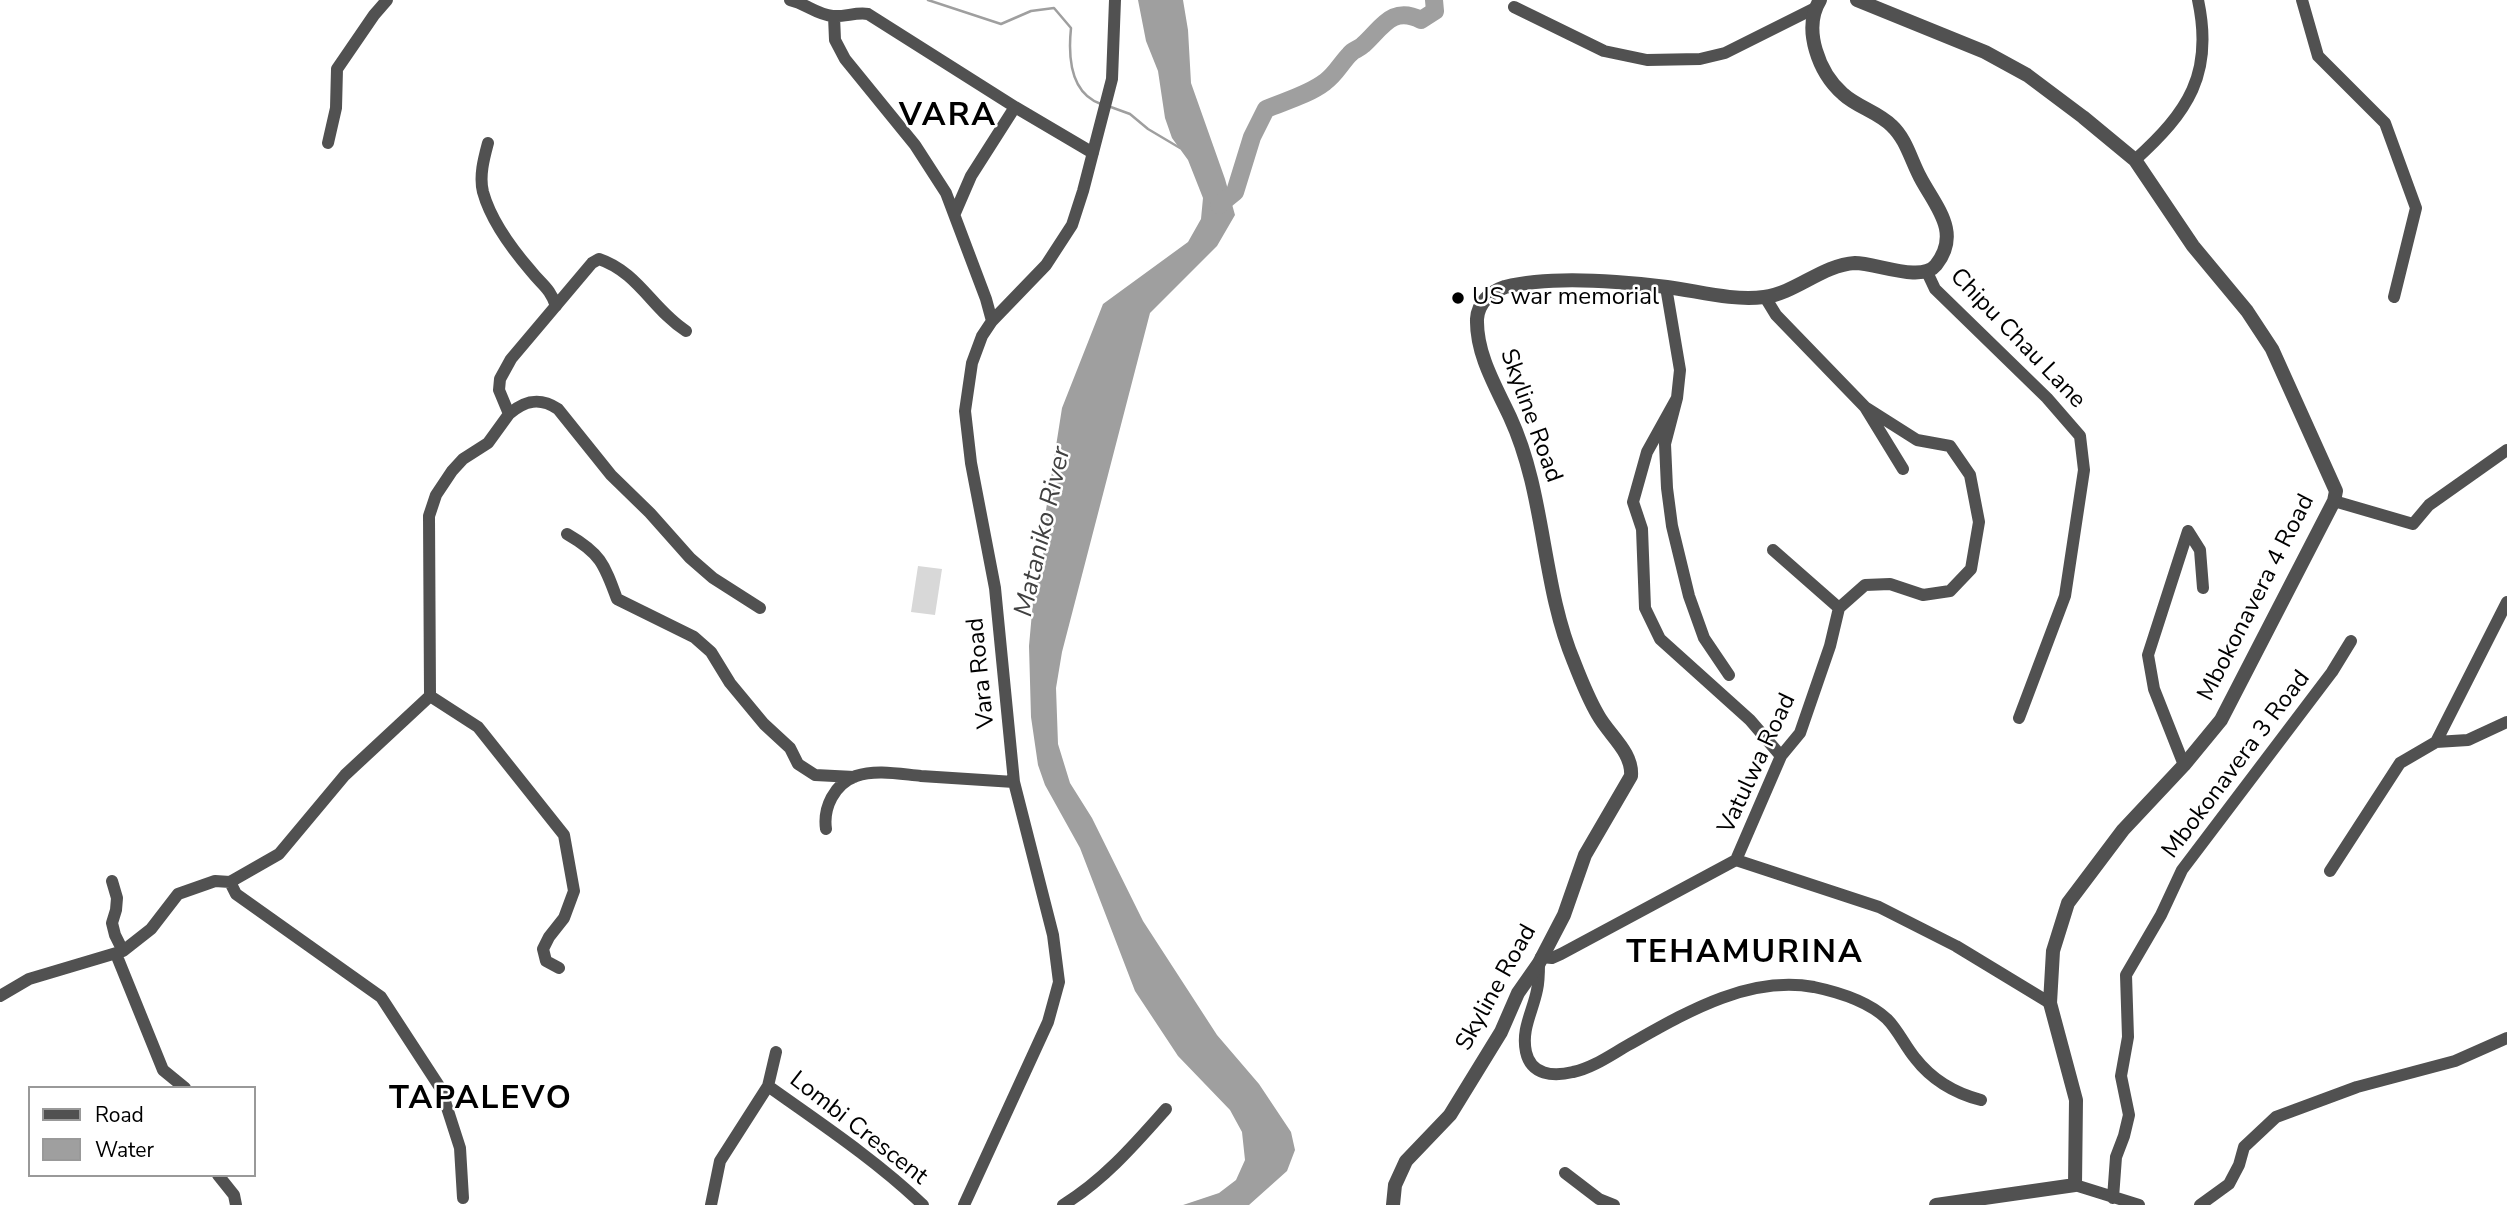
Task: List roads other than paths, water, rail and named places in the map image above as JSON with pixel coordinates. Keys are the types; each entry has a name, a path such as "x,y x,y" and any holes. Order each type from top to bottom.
{"street":[{"path":"328,143 336,108 337,69 387,0"},
{"path":"790,0 812,11 834,16 868,14 1093,153"},
{"name":"Vara Road","path":"964,1205 1048,1022 1059,982 1052,935 1014,782 995,589 971,463 965,411 972,363 982,336 992,321 1023,291 1059,247 1072,225 1112,79 1115,0"},
{"name":"Mbokonavera 4 Road","path":"1857,0 1972,47 2027,75 2135,160 2193,246 2247,311 2272,349 2336,491 2334,501 2221,720 2184,765 2123,830 2068,903 2053,951 2050,1003 2076,1100 2075,1185"},
{"path":"2135,160 2160,138 2184,108 2196,83 2202,44 2198,0"},
{"path":"2302,0 2318,56 2385,124 2416,208 2394,296"},
{"path":"1514,7 1604,51 1647,60 1700,59 1725,53 1818,4"},
{"path":"1818,4 1813,20 1815,47 1823,69 1843,94 1892,126 1902,139 1920,178 1940,208 1947,236 1938,262 1927,272"},
{"path":"834,16 835,40 845,59 915,145 946,193 992,321"},
{"path":"955,212 971,176 1015,107"},
{"path":"488,143 482,171 483,191 511,246 546,286 556,306"},
{"path":"509,414 499,390 500,380 511,359 582,274 599,259 610,262 631,276 657,308 686,331"},
{"name":"Skyline Road","path":"1393,1205 1395,1185 1406,1161 1450,1115 1501,1032 1518,993 1540,960 1564,915 1585,855 1631,776 1632,766 1624,750 1608,732 1590,699 1561,628 1550,587 1533,482 1512,421 1486,366 1478,328 1479,312 1485,299 1498,290 1532,283 1608,280 1728,296 1765,297 1852,263 1916,273 1927,272"},
{"name":"Chipu Chau Lane","path":"1927,272 1935,289 2047,398 2080,436 2084,470 2064,596 2019,718"},
{"path":"1666,287 1680,370 1677,398 1665,444 1672,526 1689,596 1704,638 1729,675"},
{"path":"1765,297 1776,315 1865,407 1903,469"},
{"path":"1677,398 1647,453 1633,502 1642,528 1645,608 1660,639 1750,720 1781,755"},
{"path":"0,996 29,979 119,952 151,929 178,894 215,881 230,882 279,854 345,775 430,696 429,516 436,495 452,471 463,459 488,443 519,405 533,400 547,402 558,409 611,475 690,558 713,578 760,608"},
{"path":"1773,550 1839,608 1865,585 1890,584 1923,595 1950,592 1971,569 1979,522 1970,475 1950,446 1917,440 1865,407"},
{"path":"2334,501 2413,524 2429,505 2507,450"},
{"path":"2184,765 2154,689 2148,655 2188,531 2200,550 2203,588"},
{"path":"567,534 590,548 607,571 617,599 694,637 711,652 730,683 764,724 790,748 798,764 816,775 855,776 878,772 1014,782"},
{"path":"2436,742 2507,602"},
{"name":"Vatulwa Road","path":"1736,860 1781,755 1800,733 1830,646 1839,608"},
{"name":"Mbokonavera 3 Road","path":"2113,1198 2116,1157 2129,1115 2121,1076 2127,1037 2126,975 2161,915 2182,870 2332,672 2351,641"},
{"path":"430,696 478,727 564,835 573,891 564,918 548,937 542,950 546,961 559,968"},
{"path":"2330,871 2400,763 2436,742 2468,740 2507,722"},
{"path":"826,829 824,814 831,799 839,788 855,776"},
{"path":"1981,1100 1959,1094 1941,1083 1916,1060 1886,1018 1871,1009 1838,992 1784,984 1744,992 1697,1008 1592,1066 1573,1072 1547,1074 1538,1071 1528,1060 1524,1033 1538,990 1540,960 1561,954 1736,860 1880,907 1956,946 2050,1003"},
{"path":"112,881 117,898 117,909 112,923 119,952 163,1070 183,1086"},
{"path":"230,882 236,894 381,997 441,1089 460,1148 463,1198"},
{"path":"2200,1205 2229,1184 2239,1165 2244,1147 2276,1117 2357,1087 2455,1061 2507,1038"},
{"name":"Lombi Crescent","path":"711,1205 720,1161 768,1086 776,1052"},
{"name":"Lombi Crescent","path":"768,1086 846,1143 923,1205"},
{"path":"1063,1205 1082,1194 1119,1162 1166,1109"},
{"path":"1565,1173 1599,1199 1614,1205"},
{"path":"220,1177 234,1195 236,1205"},
{"path":"1937,1205 2075,1185 2139,1205"}],"water":[{"path":"1138,0 1183,0 1191,83 1235,215 1217,246 1150,313 1062,652 1056,688 1058,744 1070,783 1092,818 1143,921 1217,1035 1259,1084 1291,1132 1295,1150 1287,1171 1249,1205 1183,1205 1219,1193 1236,1180 1245,1160 1242,1132 1230,1110 1178,1056 1135,991 1080,848 1045,785 1038,765 1031,717 1029,646 1034,590 1045,547 1046,510 1062,408 1103,304 1188,242 1201,219 1203,198 1188,160 1172,138 1165,118 1158,71 1146,41"}],"waterway":[{"path":"928,0 1001,24 1031,11 1054,8 1071,28 1071,62 1077,83 1083,92 1101,104"},
{"path":"1219,205 1235,192 1252,137 1266,109 1318,87 1388,20 1402,15 1421,20 1435,11 1434,0"},
{"path":"1108,106 1130,114 1148,129 1180,148"}],"place":[{"name":"US war memorial","path":"1458,298"}],"district":[{"name":"VARA","path":"948,117"},
{"name":"TEHAMURINA","path":"1745,954"},
{"name":"TAPALEVO","path":"481,1100"}],"water label":[{"name":"Mataniko River","path":"1044,532"}]}
